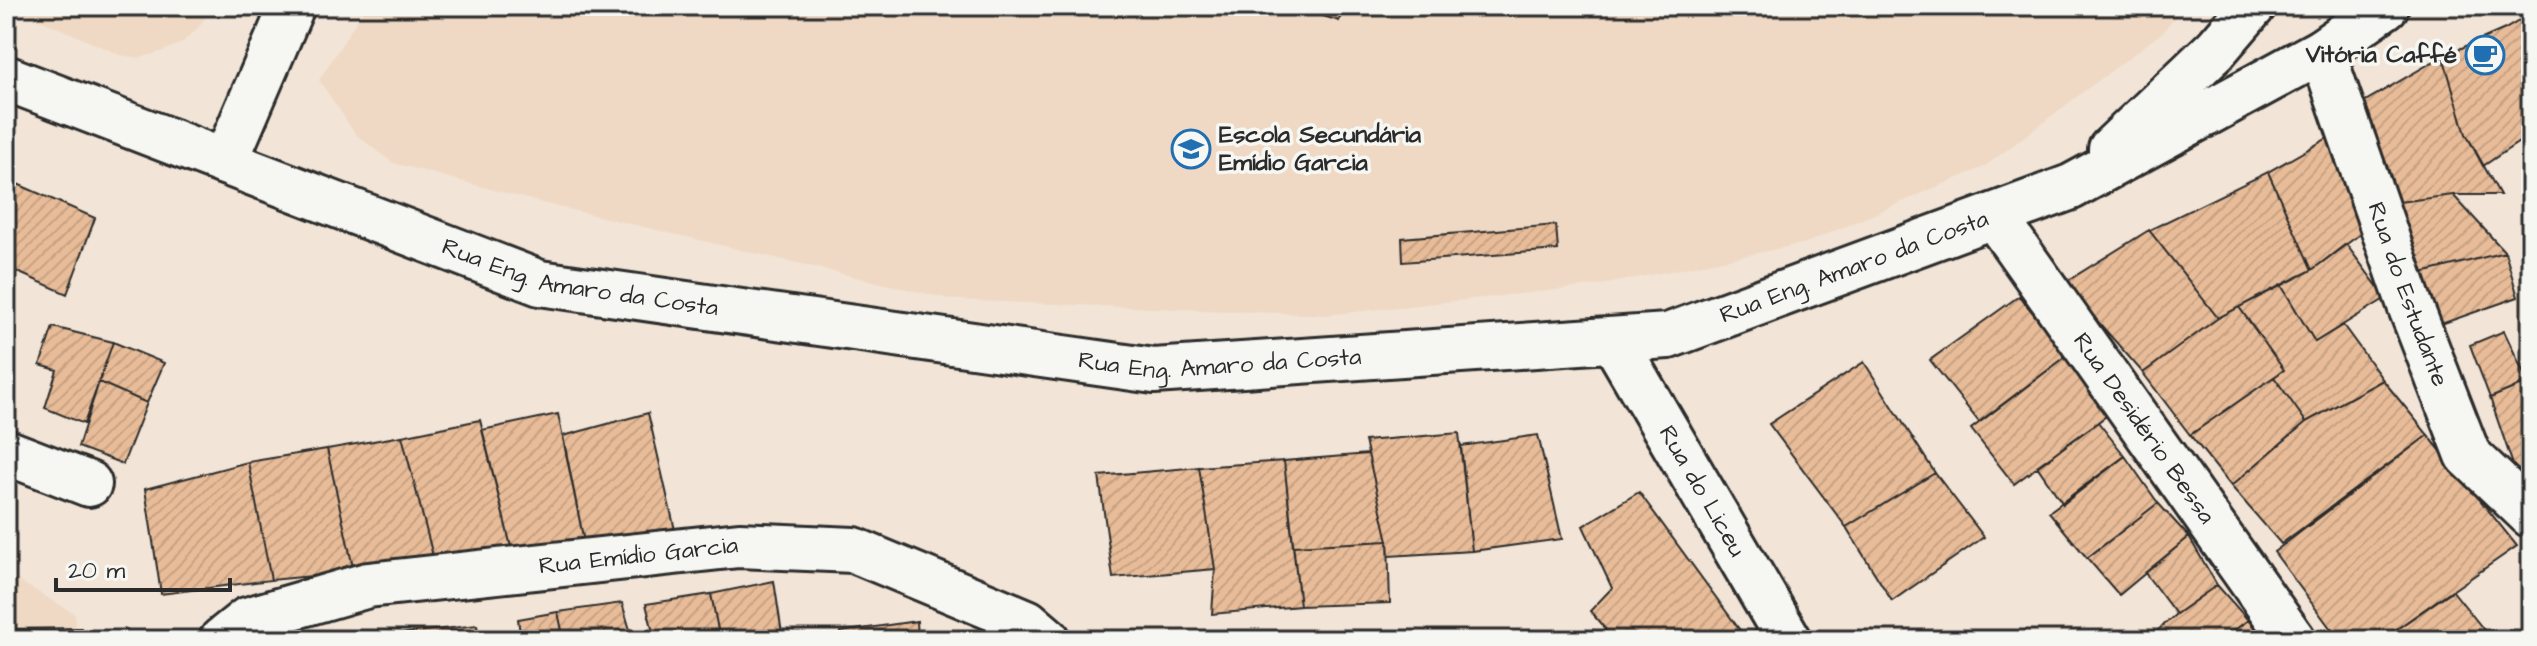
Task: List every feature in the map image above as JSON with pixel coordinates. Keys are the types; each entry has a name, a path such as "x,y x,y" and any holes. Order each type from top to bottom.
{"street":[{"path":"225,162 292,6"},
{"path":"2071,187 2216,49 2253,6"},
{"name":"Rua Eng. Amaro da Costa","path":"10,79 540,283 1154,371 1668,336 2071,187 2322,51 2386,6"},
{"name":"Rua do Estudante","path":"2322,51 2411,308 2468,455 2531,515"},
{"name":"Rua Desidério Bessa","path":"1994,216 2293,640"},
{"name":"Rua do Liceu","path":"1614,341 1789,640"},
{"path":"6,452 89,484"},
{"name":"Rua Emídio Garcia","path":"222,640 247,620 368,585 739,545 854,550 1027,622 1048,640"}],"shaded area":[{"path":"8,6 214,6 182,43 139,58 120,55"},
{"name":"Escola Secundária Emídio Garcia","path":"366,6 2183,6 2163,32 1984,167 1806,243 1602,285 1327,315 953,300 546,204 393,163 356,135 319,80"},
{"path":"6,573 75,614 76,640 6,640"}],"building":[{"path":"1292,6 1344,6 1339,21"},
{"path":"2531,14 2531,134 2483,166 2466,134 2443,56"},
{"path":"2443,56 2466,134 2500,195 2453,195 2383,204 2350,110"},
{"path":"2333,135 2367,229 2312,270 2268,172"},
{"path":"2268,172 2312,270 2218,318 2149,230"},
{"path":"6,179 95,218 67,294 6,267"},
{"path":"2453,195 2505,252 2414,275 2383,204"},
{"path":"1556,225 1558,250 1403,262 1402,238"},
{"path":"2149,230 2218,318 2143,373 2064,283"},
{"path":"2346,244 2386,298 2315,342 2281,285 2312,270"},
{"path":"2505,252 2518,297 2427,329 2414,275"},
{"path":"2281,285 2315,342 2343,325 2383,380 2306,422 2274,377 2284,370 2239,307"},
{"path":"2019,296 2068,355 1979,422 1930,360"},
{"path":"2239,307 2284,370 2190,435 2143,373 2218,318"},
{"path":"53,327 113,342 84,424 45,408 57,370 40,365"},
{"path":"2504,331 2528,382 2490,398 2470,345"},
{"path":"113,342 164,363 147,403 99,382"},
{"path":"2068,355 2117,408 2014,484 1971,429"},
{"path":"1864,362 1935,473 1846,527 1769,424"},
{"path":"2274,377 2306,422 2231,486 2190,435"},
{"path":"2383,380 2428,435 2281,544 2231,486 2306,422"},
{"path":"2531,381 2531,483 2521,488 2490,398"},
{"path":"99,382 147,403 123,464 78,447"},
{"path":"648,413 675,530 584,542 563,436"},
{"path":"558,414 584,542 511,547 482,430"},
{"path":"480,420 511,547 433,556 402,436"},
{"path":"2098,422 2125,456 2063,504 2037,466"},
{"path":"1459,433 1472,551 1389,556 1365,441"},
{"path":"1538,435 1562,539 1472,551 1461,446"},
{"path":"2428,435 2517,546 2381,640 2339,640 2274,552"},
{"path":"402,436 433,556 354,572 327,449"},
{"path":"327,449 354,572 271,580 248,462"},
{"path":"1368,454 1388,541 1293,546 1284,461"},
{"path":"2125,456 2158,503 2087,558 2049,512"},
{"path":"1284,461 1300,606 1212,614 1215,569 1199,467"},
{"path":"248,462 271,580 161,594 145,489"},
{"path":"1199,467 1215,569 1113,578 1099,476"},
{"path":"1935,473 1984,537 1892,601 1846,527"},
{"path":"1639,492 1747,640 1597,640 1594,636 1606,630 1590,611 1612,588 1583,526"},
{"path":"2158,503 2189,537 2119,595 2087,558"},
{"path":"2189,537 2217,585 2176,614 2145,573"},
{"path":"1388,541 1390,603 1300,606 1293,546"},
{"path":"774,581 783,640 720,640 711,594"},
{"path":"2217,585 2248,620 2221,640 2147,640 2176,614"},
{"path":"2452,590 2492,640 2381,640"},
{"path":"711,594 720,640 655,640 646,604"},
{"path":"622,603 633,640 564,640 558,612"},
{"path":"558,612 564,640 521,640 518,619"},
{"path":"2248,620 2265,640 2221,640"},
{"path":"917,621 918,640 841,640 840,632"},
{"path":"477,625 479,640 363,638"},
{"path":"81,628 81,640 6,640 6,629"}],"place":[{"name":"Vitória Caffé","path":"2485,55"},
{"name":"Escola Secundária Emídio Garcia","path":"1191,149"}]}
